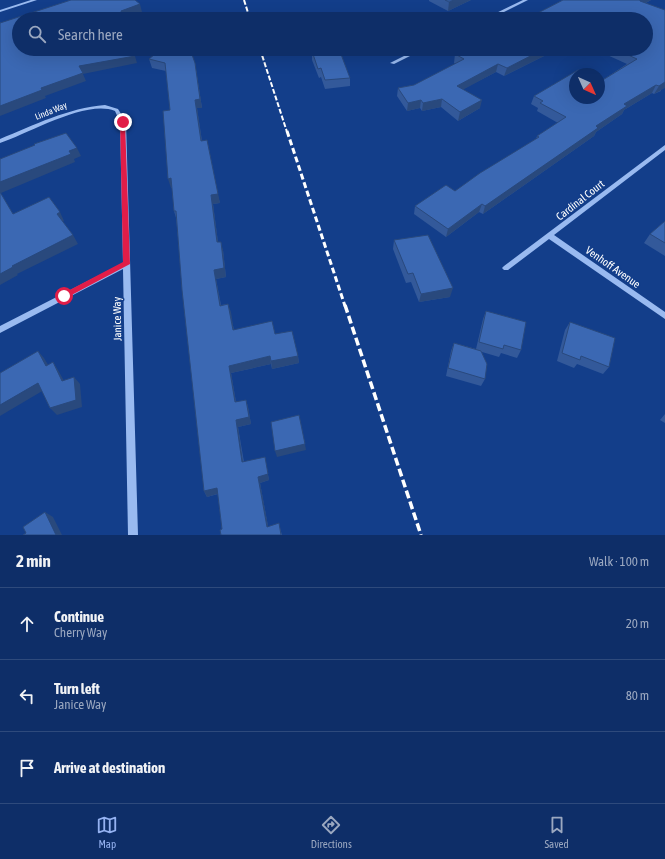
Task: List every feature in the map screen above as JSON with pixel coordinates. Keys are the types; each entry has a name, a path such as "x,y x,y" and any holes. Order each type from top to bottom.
{"street":[{"path":"0,11 35,0"},
{"path":"501,12 526,0"},
{"path":"392,63 407,56"},
{"name":"Linda Way","path":"0,141 79,110 98,106 111,107"},
{"name":"Janice Way","path":"111,107 118,111 123,122 134,535"},
{"name":"Cardinal Court","path":"506,268 665,147"},
{"name":"Venhoff Avenue","path":"550,236 665,316"},
{"path":"0,330 126,264"}],"building":[{"path":"71,0 135,0 140,4 121,12 34,12"},
{"path":"563,0 640,0 665,10 665,82 659,86 656,85 624,104 627,106 596,126 598,128 485,206 482,204 448,229 415,206 446,185 455,191 480,173 539,137 537,136 566,117 540,103 543,101 534,96 569,75 569,104 605,104 605,79 637,59 630,56 653,56 653,12 540,12"},
{"path":"12,19 12,56 135,56 79,66 83,73 41,88 42,90 0,106 0,23"},
{"path":"153,56 192,56 195,63 200,99 195,100 201,141 207,140 218,194 211,195 217,242 221,242 224,268 214,270 220,306 228,304 233,330 272,321 275,334 292,331 298,356 271,361 270,356 229,366 235,402 246,400 249,417 236,420 242,462 265,457 268,474 258,477 267,527 279,523 281,535 221,535 220,530 222,529 217,488 204,491 182,290 176,211 174,211 171,178 168,179 163,111 170,110 165,63 149,59"},
{"path":"314,56 342,56 350,78 325,80 321,68 318,69"},
{"path":"459,56 530,56 507,68 498,64 457,86 482,100 460,112 442,99 423,103 421,100 408,103 398,88 414,85 464,59"},
{"path":"66,133 77,148 69,151 71,154 0,182 0,159 35,145 34,144"},
{"path":"0,192 13,214 49,197 60,212 57,214 73,235 12,266 13,267 0,274"},
{"path":"665,221 665,243 650,234"},
{"path":"428,235 453,288 421,294 413,273 408,274 394,240"},
{"path":"486,311 526,322 521,350 504,345 503,349 479,342"},
{"path":"570,322 615,338 609,367 581,356 580,360 562,353"},
{"path":"454,343 481,351 487,364 485,379 448,368"},
{"path":"38,351 46,366 53,362 62,381 74,377 76,400 50,408 38,383 0,405 0,373"},
{"path":"299,415 305,444 275,451 271,422"},
{"path":"45,512 56,535 23,535 26,533 23,527"}],"railway":[{"path":"244,0 248,12"},
{"path":"262,56 287,132"},
{"path":"287,131 345,306"},
{"path":"345,305 421,535"}],"route":[{"path":"64,296 126,264 123,122"}]}
